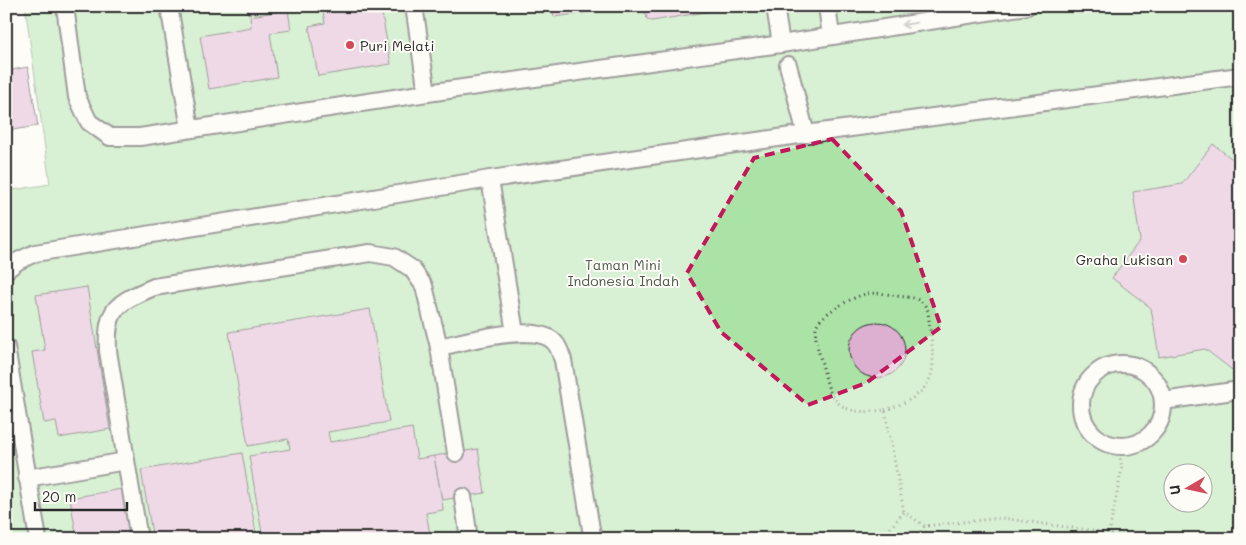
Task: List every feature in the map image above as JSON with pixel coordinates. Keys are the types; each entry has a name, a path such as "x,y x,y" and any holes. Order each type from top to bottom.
{"lane":[{"path":"65,6 77,98 89,122 110,137 140,137 190,130 427,92 780,44 1026,6"},
{"path":"169,6 190,130"},
{"path":"414,6 427,92"},
{"path":"775,6 780,44"},
{"path":"826,6 831,36"},
{"path":"788,65 806,134"},
{"path":"6,270 18,261 35,253 490,179 806,134 1240,76"},
{"path":"490,179 515,333"},
{"path":"139,539 108,351 107,330 113,313 128,298 154,287 370,253 394,257 412,270 424,286 439,347 456,452"},
{"path":"439,347 515,333 542,334 555,342 563,360 592,536 590,539"},
{"path":"6,347 38,539"},
{"path":"1125,364 1139,367 1150,376 1159,388 1163,402 1161,416 1156,429 1145,439 1133,445 1118,446 1104,443 1093,435 1084,423 1081,409 1082,394 1088,382 1098,371 1111,365 1125,364"},
{"path":"1163,402 1240,390"},
{"path":"27,478 126,461"},
{"path":"463,497 469,539"}],"path":[{"path":"879,293 918,298 924,303 928,311 934,368 931,379 925,388 905,404 885,410 864,412 846,408 836,402 828,388 815,334 817,324 823,316 855,297 866,294 879,293"},
{"path":"885,410 904,512 924,526 1000,518 1109,533 1135,539"},
{"path":"1109,533 1122,468 1118,446"},
{"path":"864,539 888,532 904,512"},
{"path":"914,539 924,526"},
{"path":"888,532 897,539"}],"highlighted area":[{"path":"832,139 901,211 941,327 866,383 808,405 721,332 687,273 754,158"}],"green space":[{"name":"Taman Mini Indonesia Indah","path":"25,6 1240,6 1240,539 7,539 6,191 50,184"}],"building":[{"path":"247,6 285,6 285,8 248,14"},
{"name":"Puri Melati","path":"322,6 371,6 371,10 381,9 391,64 318,76 309,26 325,23"},
{"path":"552,6 605,6 605,10 554,17"},
{"path":"644,6 741,6 652,21 647,19"},
{"path":"288,10 291,30 270,33 277,77 209,89 200,36 251,27 250,16"},
{"path":"28,67 38,126 6,131 6,71"},
{"name":"Graha Lukisan","path":"1213,144 1240,165 1240,376 1205,349 1159,357 1151,308 1112,278 1140,240 1133,192 1182,184"},
{"path":"87,287 110,429 59,438 56,421 44,423 32,352 45,350 36,295"},
{"path":"370,309 389,422 328,432 330,442 412,428 417,459 434,456 442,500 443,510 426,513 431,539 263,539 249,456 290,449 288,439 248,446 229,332"},
{"path":"877,322 888,324 897,330 903,339 905,350 903,361 897,370 888,376 877,378 866,376 857,370 851,361 849,350 851,339 857,330 866,324"},
{"path":"478,449 485,493 442,500 434,456"},
{"path":"242,453 257,539 153,539 141,470"},
{"path":"122,489 130,539 77,539 70,498"}],"place":[{"name":"Puri Melati","path":"350,45"},
{"name":"Graha Lukisan","path":"1183,259"}]}
